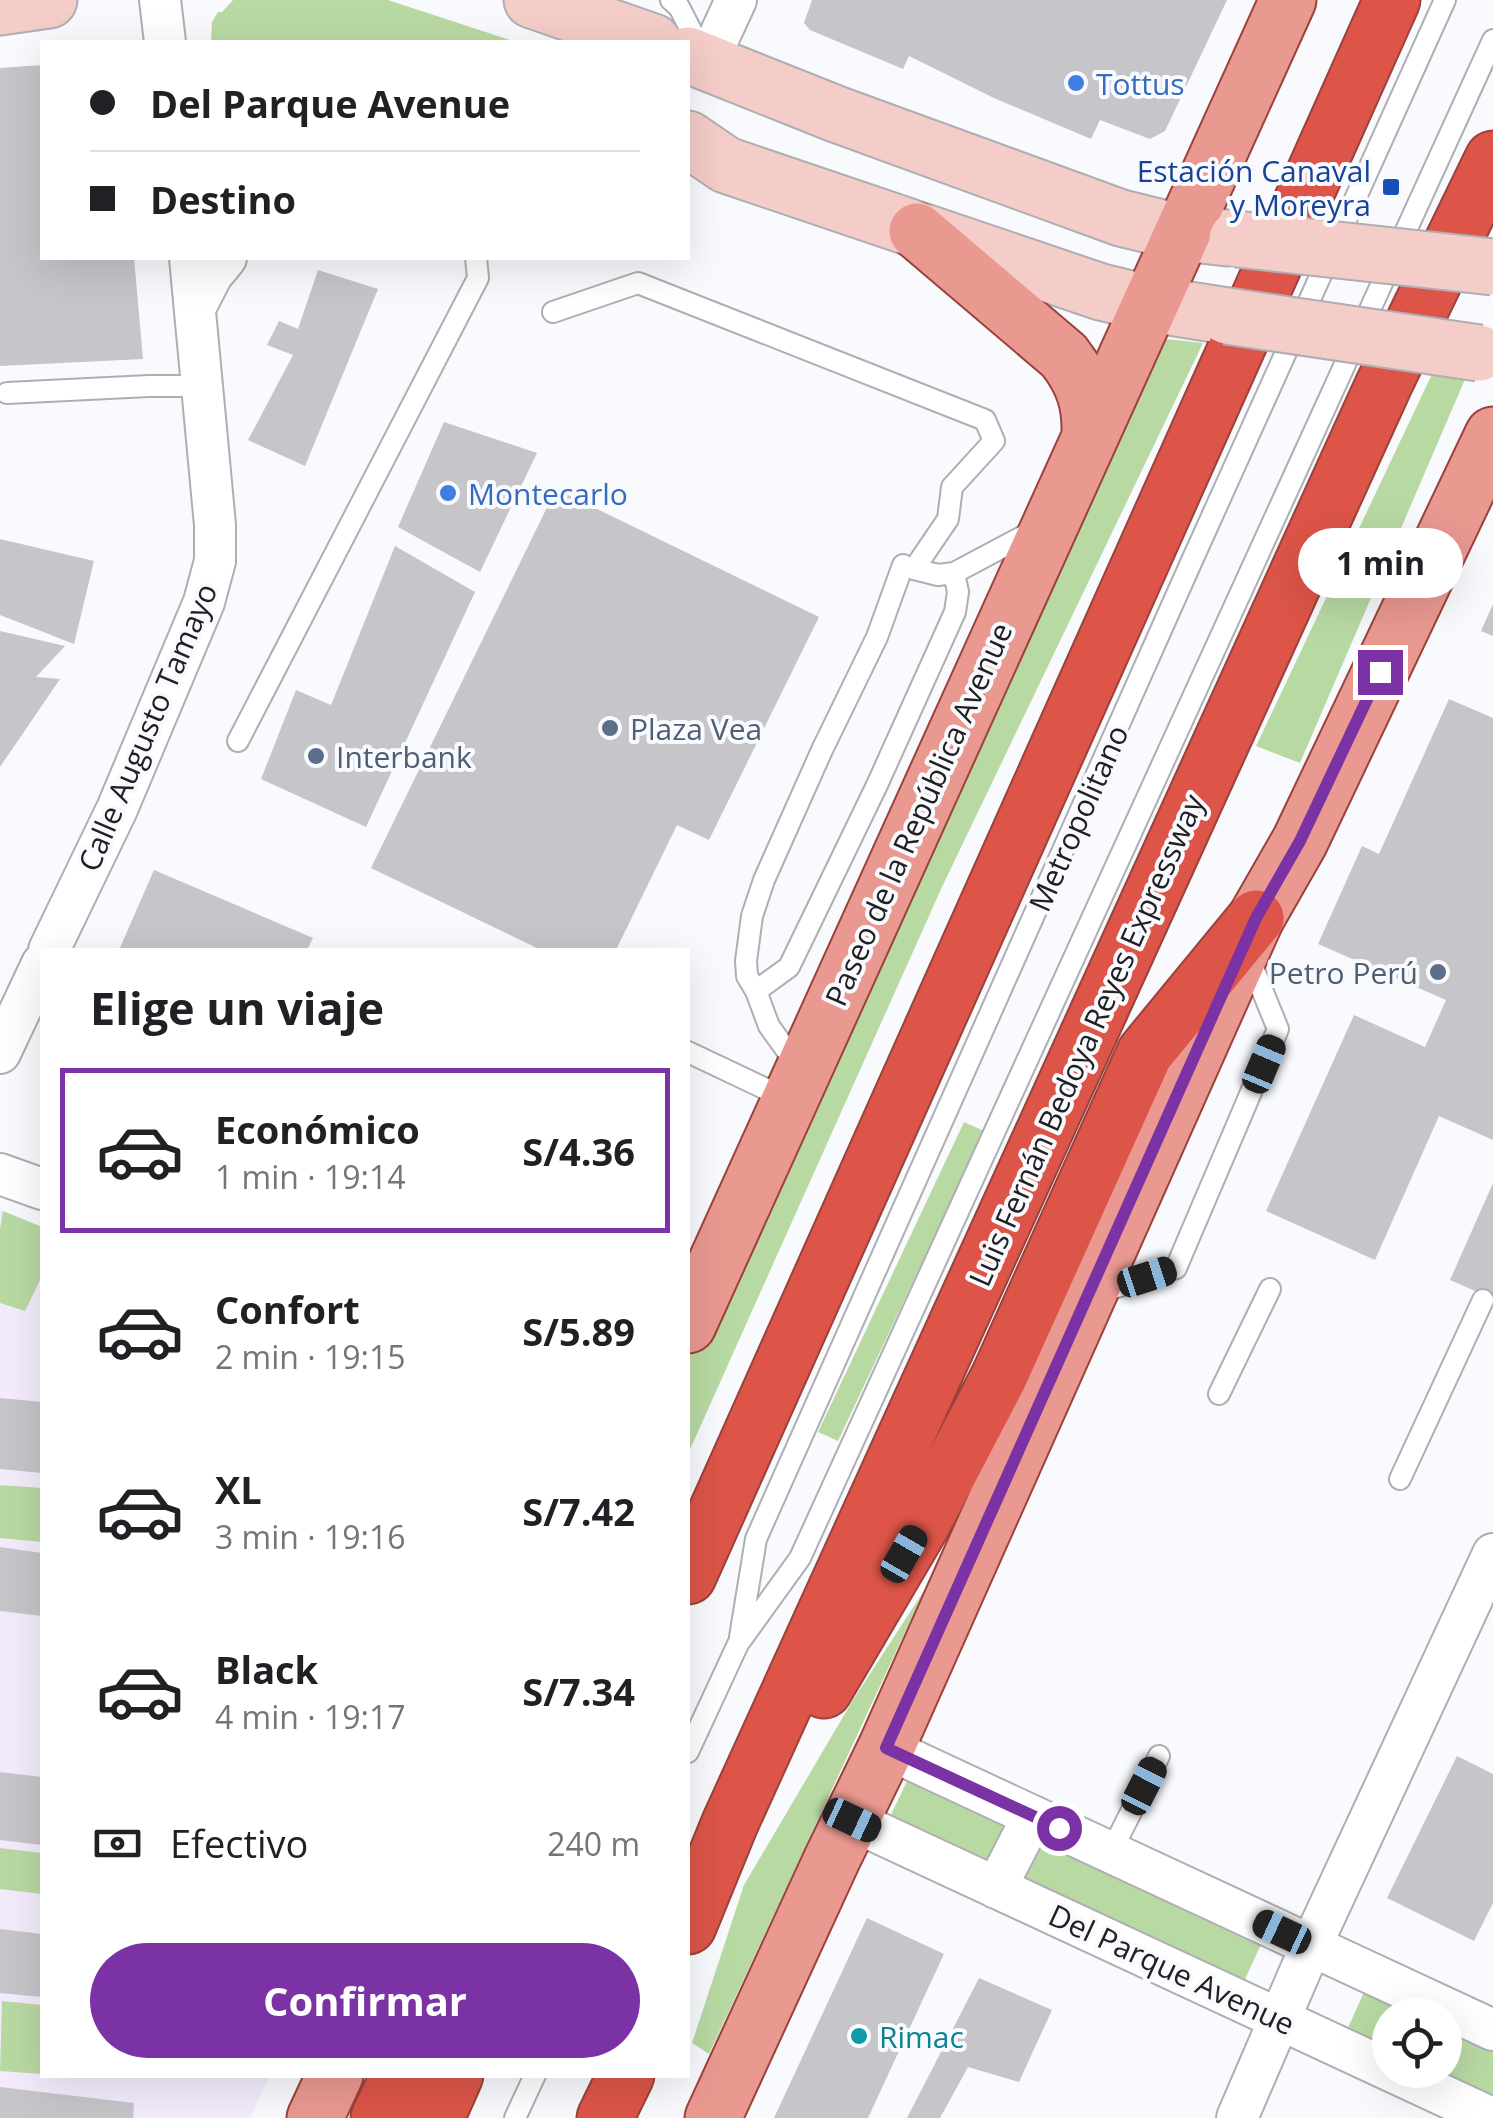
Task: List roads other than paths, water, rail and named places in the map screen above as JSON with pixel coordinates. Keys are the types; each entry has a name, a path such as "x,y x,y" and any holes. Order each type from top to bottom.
{"highway":[{"path":"690,1572 1392,0"},
{"name":"Luis Fernán Bedoya Reyes Expressway","path":"690,1921 730,1823 1384,384 1493,159"},
{"path":"730,1823 817,1702 923,1522 999,1376 1145,1053 1250,931"},
{"path":"380,2118 398,2078"},
{"path":"436,2118 454,2078"},
{"path":"606,2118 626,2078"},
{"path":"625,2118 628,2078"}],"main road":[{"name":"Paseo de la República Avenue","path":"690,1321 1288,0"},
{"path":"917,231 1064,356 1086,392 1090,436"},
{"path":"713,2118 886,1748 1250,931 1300,841 1493,435"},
{"path":"315,2118 334,2078"}],"street":[{"path":"160,0 165,40"},
{"path":"736,0 698,59 1120,218 1182,233 1493,267"},
{"path":"566,14 647,40"},
{"path":"700,157 1101,292 1151,304 1486,354"},
{"name":"Calle Augusto Tamayo","path":"50,948 116,809 204,602 215,561 190,260"},
{"path":"195,308 224,260"},
{"path":"0,1053 40,968"},
{"path":"0,1174 40,1188"},
{"path":"1237,2118 1311,1946 1493,1554"},
{"path":"886,1748 1493,2030"},
{"path":"996,1888 1033,1816"},
{"name":"Del Parque Avenue","path":"852,1820 1492,2118"}],"lane":[{"path":"671,0 679,7 698,59"},
{"name":"Metropolitano","path":"738,1644 756,1540 1445,0"},
{"name":"Metropolitano","path":"690,1748 738,1644 800,1558 1493,40"},
{"path":"238,740 478,278 476,260"},
{"path":"553,312 638,283 985,420 994,440 952,487 948,519 909,567 764,880 752,916 748,976 795,1086"},
{"path":"7,393 202,386"},
{"path":"909,567 938,574 954,573 1050,522"},
{"path":"756,991 788,967 878,786 956,612 958,592 954,573"},
{"path":"690,1053 795,1086"},
{"path":"1218,1394 1270,1289"},
{"path":"1400,1479 1483,1300"},
{"path":"1112,1852 1159,1756"},
{"path":"515,2118 534,2078"}],"place":[{"name":"Tottus","path":"1076,83"},
{"name":"Estación Canaval y Moreyra","path":"1391,187"},
{"name":"Montecarlo","path":"448,493"},
{"name":"Plaza Vea","path":"610,728"},
{"name":"Interbank","path":"316,756"},
{"name":"Petro Perú","path":"1438,972"},
{"name":"Rimac","path":"859,2036"}]}
